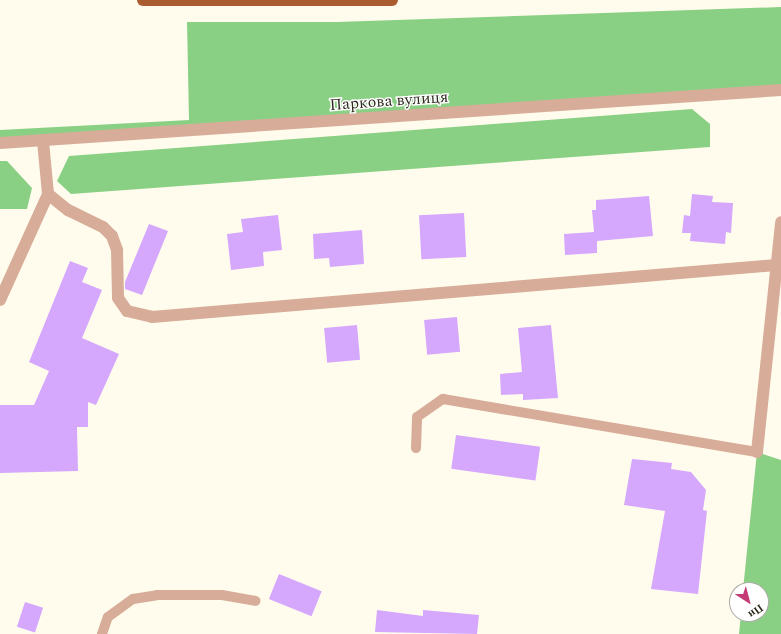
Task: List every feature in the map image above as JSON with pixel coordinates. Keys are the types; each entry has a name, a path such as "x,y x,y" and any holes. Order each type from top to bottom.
{"highway":[{"path":"143,0 392,0"}],"street":[{"name":"Паркова вулиця","path":"0,142 43,141 781,90"},
{"path":"0,300 48,194 43,141"},
{"path":"48,194 68,210 103,226 112,236 117,250 118,298 128,311 152,317 776,265"},
{"path":"757,452 781,222"}],"lane":[{"path":"416,448 417,417 443,399 757,452"},
{"path":"102,634 108,617 133,599 158,595 222,595 255,601"}],"green space":[{"path":"781,7 781,90 0,143 0,130 189,120 187,22 336,22"},
{"path":"692,109 710,124 710,147 71,194 57,181 69,156"},
{"path":"0,161 7,161 32,188 27,209 0,209"},
{"path":"757,452 781,460 781,634 739,634 740,622 769,622 769,582 744,582"}],"building":[{"path":"692,194 713,196 712,202 733,203 731,233 726,232 725,244 690,241 691,233 682,233 684,215 690,216"},
{"path":"649,196 653,236 597,241 597,253 565,255 564,234 594,232 592,210 596,210 596,200"},
{"path":"464,213 466,257 421,259 419,215"},
{"path":"278,215 282,250 263,252 264,266 231,270 227,234 243,232 241,219"},
{"path":"149,224 168,231 142,295 125,289 125,282"},
{"path":"362,230 364,264 330,267 329,258 314,259 313,234"},
{"path":"70,261 88,268 82,282 102,290 82,338 119,354 96,405 88,402 88,427 77,427 78,471 0,473 0,405 34,405 49,371 29,362"},
{"path":"457,317 460,352 427,355 424,320"},
{"path":"357,325 360,360 327,363 324,328"},
{"path":"551,325 558,398 523,400 523,394 501,395 500,374 522,372 518,328"},
{"path":"456,435 540,447 535,480 451,469"},
{"path":"632,459 672,463 671,469 691,472 706,490 703,510 707,511 698,594 651,589 665,511 624,505"},
{"path":"279,574 322,591 312,616 269,599"},
{"path":"25,602 43,608 35,633 17,627"},
{"path":"377,610 423,616 423,610 479,615 477,634 375,632"}]}
